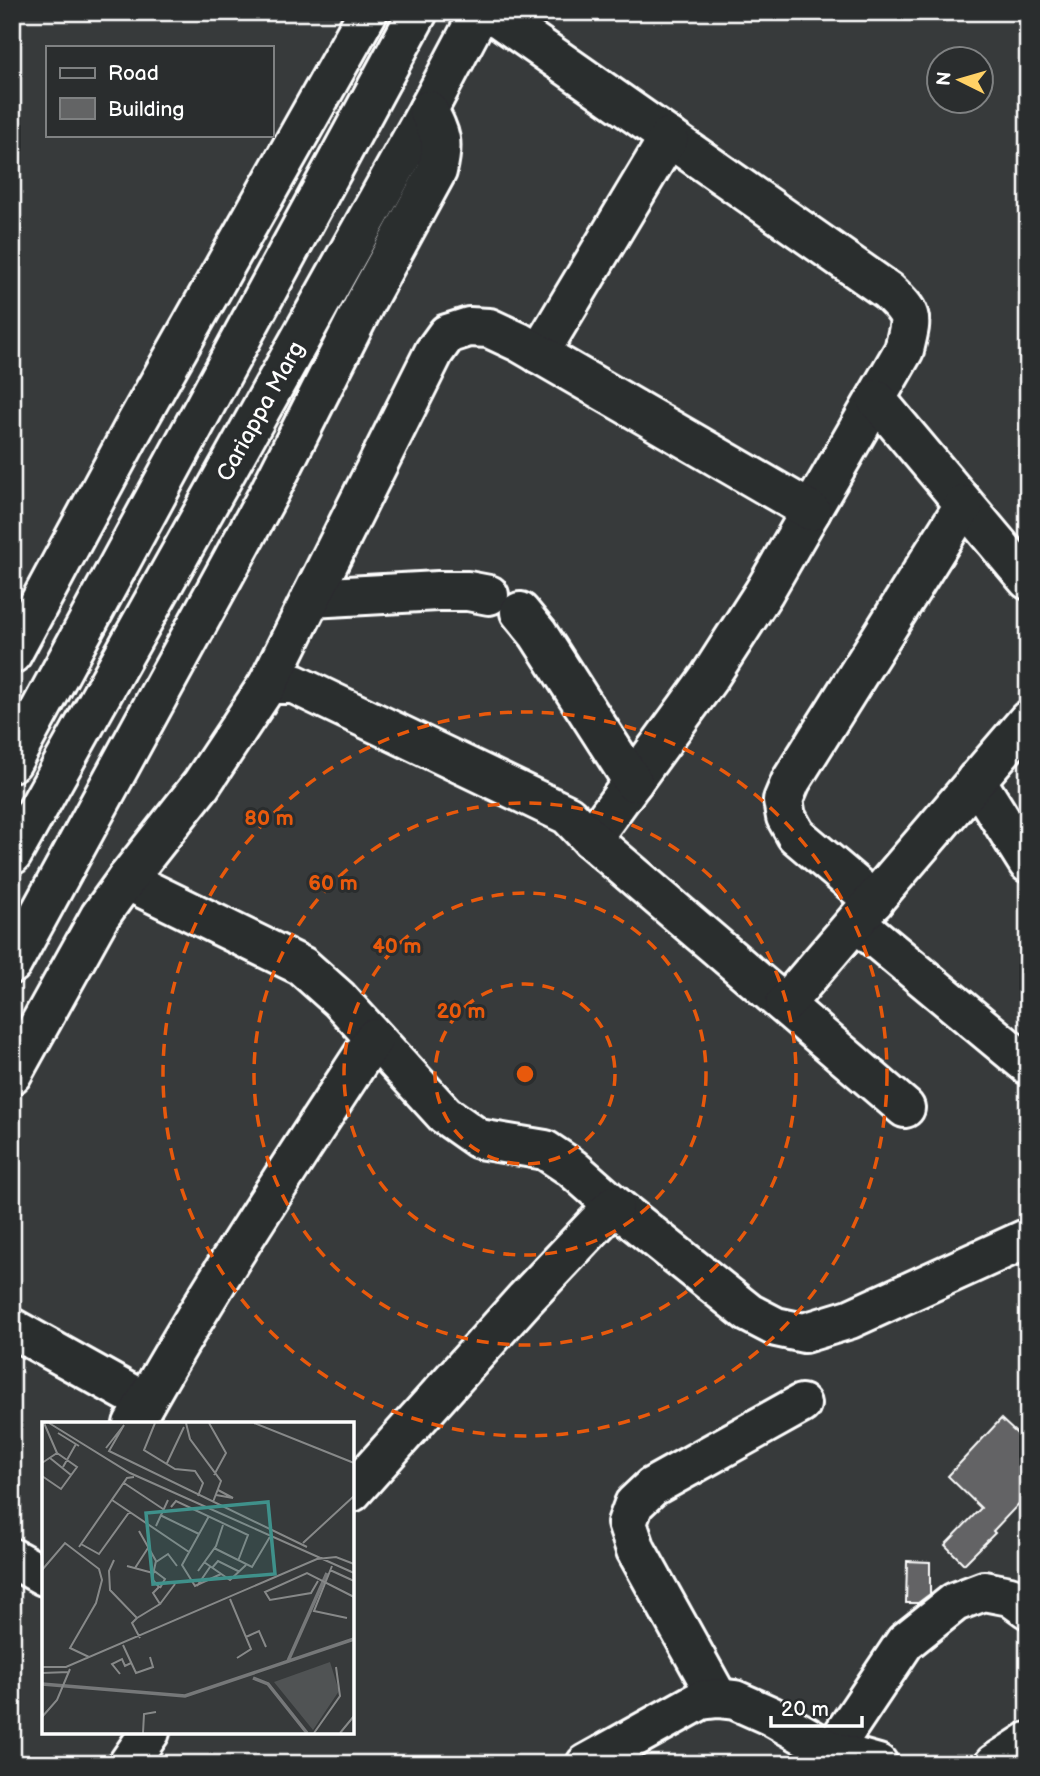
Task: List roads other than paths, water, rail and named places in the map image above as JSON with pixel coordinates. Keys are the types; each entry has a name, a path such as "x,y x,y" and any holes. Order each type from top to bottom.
{"main road":[{"path":"12,654 134,429 368,12"},
{"path":"12,762 418,12"},
{"name":"Cariappa Marg","path":"12,855 428,110 480,12"},
{"path":"491,12 888,290 905,308 910,322 904,351 764,592 710,676 591,839"},
{"path":"12,964 270,491 366,301 437,171 442,149 439,131 428,110"},
{"path":"539,354 669,137"},
{"path":"12,1074 100,916 201,785 268,684 434,352 447,334 469,327 489,328 519,342 811,511"},
{"path":"876,399 1028,580"},
{"path":"964,505 790,781 783,800 786,817 796,835 865,911 1028,1065"},
{"path":"311,598 468,591 505,604 538,634 632,782"},
{"path":"268,684 284,707 557,833 591,839 905,1108"},
{"path":"785,1004 1028,720"},
{"path":"976,780 1028,863"},
{"path":"126,880 302,967 339,999 445,1115 479,1139 545,1150 572,1168 748,1313 776,1327 804,1333 850,1319 1028,1238"},
{"path":"12,1328 139,1413 244,1237 374,1038"},
{"path":"354,1490 516,1309 614,1205"},
{"path":"718,1698 636,1550 627,1523 634,1504 652,1487 801,1404"},
{"path":"12,1558 42,1575"},
{"path":"832,1751 905,1642 956,1602 984,1591 1010,1596 1028,1609"},
{"path":"586,1764 701,1700 718,1698 735,1700 771,1716 832,1751 875,1763"},
{"path":"128,1764 149,1734"},
{"path":"994,1764 1028,1742"}]}
